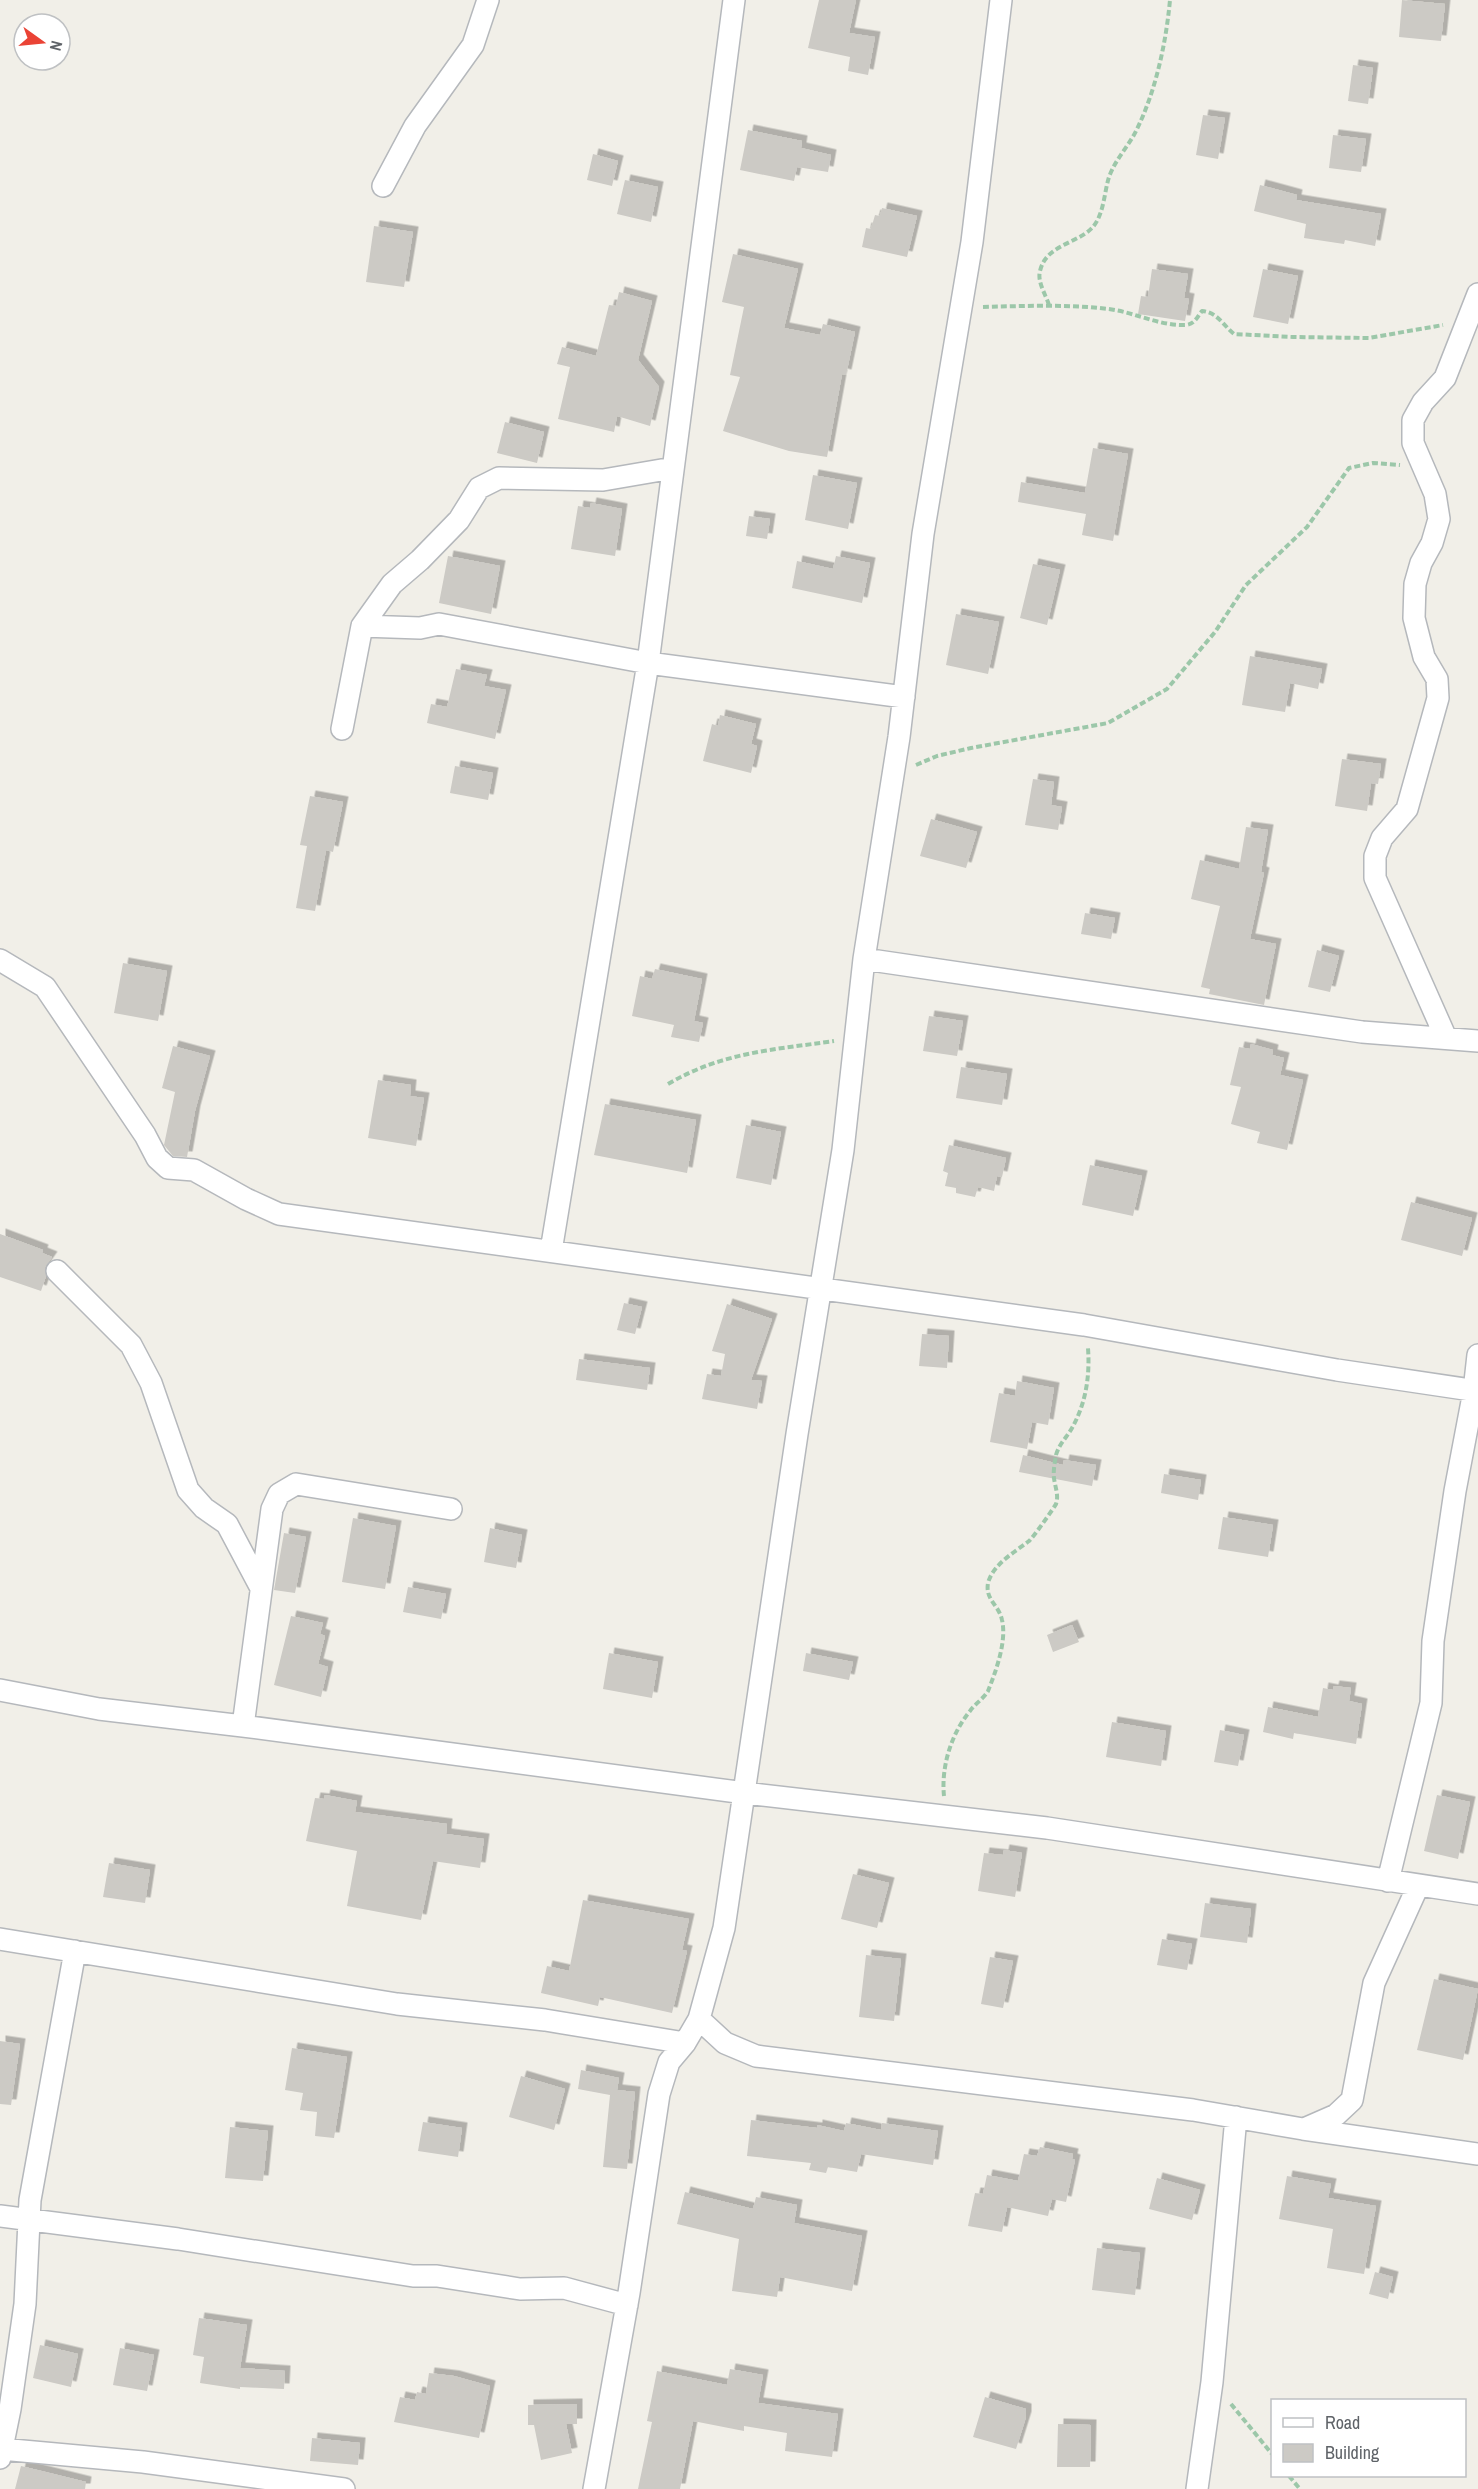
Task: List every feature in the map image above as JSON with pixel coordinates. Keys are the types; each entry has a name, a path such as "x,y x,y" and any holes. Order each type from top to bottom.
{"street":[{"path":"382,186 415,126 473,45 488,0"},
{"path":"551,1251 648,663 734,0"},
{"path":"594,2489 627,2305 659,2094 669,2062 686,2043 699,2019 724,1928 792,1468 843,1149 864,959 904,697 923,534 972,242 1001,0"},
{"path":"1446,1038 1376,878 1375,856 1382,838 1407,809 1438,698 1437,679 1424,657 1414,618 1415,584 1439,519 1435,494 1413,443 1413,420 1423,402 1444,378 1465,321 1478,294"},
{"path":"342,729 362,626 392,584 420,560 459,520 479,488 499,478 603,480 673,468"},
{"path":"362,626 420,628 439,624 648,663 904,697"},
{"path":"864,959 1362,1032 1478,1041"},
{"path":"0,960 45,987 145,1135 157,1158 168,1168 194,1170 246,1199 279,1214 1090,1327 1337,1370 1476,1391"},
{"path":"57,1271 131,1345 151,1383 188,1490 204,1508 227,1524 261,1588"},
{"path":"1388,1881 1431,1703 1433,1641 1440,1589 1476,1391 1478,1355"},
{"path":"243,1726 272,1509 279,1494 296,1484 451,1509"},
{"path":"0,1690 99,1709 745,1793 1047,1828 1478,1894"},
{"path":"1303,2129 1336,2115 1352,2100 1374,1983 1418,1886"},
{"path":"0,1939 397,2004 545,2020 686,2043"},
{"path":"75,1951 30,2200 26,2304 1,2454 143,2462 344,2489"},
{"path":"699,2019 725,2043 756,2056 1236,2117 1478,2154"},
{"path":"1197,2489 1212,2382 1236,2117"},
{"path":"0,2216 178,2240 413,2276 437,2276 520,2289 564,2288 627,2305"}],"path":[{"path":"1049,306 1045,290 1039,282 1040,271 1045,260 1061,244 1091,229 1098,219 1116,161 1136,132 1143,117 1165,40 1170,0"},
{"path":"961,308 1049,306 1110,309 1152,321 1188,325 1198,319 1203,311 1208,311 1234,334 1293,338 1369,338 1465,321"},
{"path":"893,774 937,756 970,748 1107,723 1167,689 1215,632 1246,585 1307,527 1349,468 1373,463 1422,466"},
{"path":"668,1084 690,1071 735,1055 855,1038"},
{"path":"946,1818 943,1780 948,1752 968,1713 987,1693 1002,1646 1003,1622 999,1611 990,1600 989,1581 998,1566 1032,1539 1055,1505 1058,1491 1054,1477 1056,1456 1059,1446 1072,1428 1084,1398 1089,1366 1090,1327"},
{"path":"1212,2382 1271,2453"},
{"path":"1291,2477 1300,2489"}],"building":[{"path":"819,0 856,0 849,33 875,37 868,75 848,71 850,57 808,48"},
{"path":"1402,0 1445,4 1441,41 1399,37"},
{"path":"1353,65 1373,68 1368,104 1348,101"},
{"path":"1203,115 1225,118 1218,159 1196,155"},
{"path":"748,130 802,141 801,148 831,155 828,172 797,167 794,181 740,170"},
{"path":"1333,135 1366,139 1361,172 1329,168"},
{"path":"593,154 618,161 612,186 587,180"},
{"path":"625,180 658,187 651,222 617,214"},
{"path":"1260,185 1297,195 1296,200 1381,214 1375,246 1345,240 1344,244 1304,238 1306,224 1254,211"},
{"path":"882,208 917,216 907,257 862,247 866,228 871,229 875,215 880,216"},
{"path":"374,226 413,232 404,287 366,282"},
{"path":"733,254 798,269 784,328 820,335 823,324 855,332 846,375 842,374 827,457 789,451 723,431 740,377 730,375 744,307 722,302"},
{"path":"1152,269 1188,274 1184,298 1189,299 1185,321 1138,314 1141,296 1148,297"},
{"path":"1263,269 1298,276 1288,324 1253,317"},
{"path":"619,292 652,301 638,360 659,387 650,426 617,416 614,432 558,419 570,367 557,364 562,347 596,356 609,305 616,306"},
{"path":"505,422 544,432 537,463 497,453"},
{"path":"1093,448 1128,454 1113,541 1082,535 1086,514 1018,502 1021,482 1085,493"},
{"path":"813,475 857,483 848,529 805,520"},
{"path":"591,503 622,509 615,556 571,549 578,506 590,508"},
{"path":"749,516 770,519 767,539 746,536"},
{"path":"448,556 500,566 491,614 439,603"},
{"path":"836,556 870,563 862,603 792,588 797,561 833,569"},
{"path":"1033,564 1060,570 1047,625 1020,618"},
{"path":"956,614 999,622 988,674 946,665"},
{"path":"1250,656 1322,669 1318,689 1290,683 1285,712 1242,705"},
{"path":"456,669 487,675 484,686 506,690 495,739 427,723 431,704 447,707"},
{"path":"720,715 756,724 751,744 757,746 751,773 703,761 712,724 718,726"},
{"path":"1342,759 1381,764 1378,784 1371,783 1367,811 1335,806"},
{"path":"455,766 493,773 488,800 450,793"},
{"path":"1033,779 1054,782 1051,805 1062,807 1058,830 1025,825"},
{"path":"310,796 343,802 333,852 326,850 315,911 296,908 307,846 300,845"},
{"path":"931,819 977,832 966,868 920,856"},
{"path":"1246,827 1268,830 1261,872 1264,873 1250,939 1276,944 1264,1005 1209,994 1210,989 1201,987 1220,906 1191,899 1200,860 1239,869"},
{"path":"1085,913 1115,918 1111,939 1081,934"},
{"path":"1317,950 1339,956 1330,992 1308,987"},
{"path":"123,963 167,971 158,1021 114,1013"},
{"path":"655,969 702,979 694,1021 703,1023 699,1042 671,1037 674,1025 632,1016 640,976 652,979"},
{"path":"929,1016 963,1021 957,1056 923,1051"},
{"path":"1251,1044 1273,1050 1272,1055 1284,1058 1280,1075 1303,1080 1287,1150 1257,1143 1260,1132 1231,1124 1241,1087 1230,1085 1239,1047 1250,1049"},
{"path":"173,1046 210,1056 195,1111 187,1157 173,1156 164,1145 175,1092 162,1088"},
{"path":"961,1067 1007,1074 1002,1105 956,1098"},
{"path":"378,1080 411,1085 410,1096 424,1098 416,1146 368,1138"},
{"path":"605,1104 696,1120 687,1173 594,1155"},
{"path":"746,1125 781,1132 771,1185 736,1178"},
{"path":"949,1145 1006,1158 1002,1177 997,1176 994,1191 978,1187 975,1197 956,1193 956,1188 945,1186 948,1173 943,1171"},
{"path":"1090,1165 1142,1176 1133,1216 1082,1205"},
{"path":"1411,1202 1472,1218 1462,1256 1401,1240"},
{"path":"0,1234 43,1250 42,1253 52,1257 45,1267 46,1276 41,1291 0,1277"},
{"path":"624,1303 642,1307 635,1334 617,1330"},
{"path":"727,1304 772,1319 751,1380 762,1381 757,1409 702,1399 707,1374 721,1376 725,1354 712,1351"},
{"path":"922,1334 949,1336 947,1368 919,1366"},
{"path":"579,1359 650,1368 647,1390 576,1380"},
{"path":"1017,1381 1054,1388 1048,1425 1032,1422 1027,1449 990,1442 999,1393 1015,1396"},
{"path":"1023,1455 1063,1465 1064,1460 1096,1465 1092,1486 1019,1472"},
{"path":"1164,1474 1201,1480 1198,1500 1161,1493"},
{"path":"1223,1517 1273,1525 1268,1557 1218,1549"},
{"path":"353,1518 396,1526 385,1589 342,1582"},
{"path":"490,1528 522,1535 516,1568 484,1562"},
{"path":"284,1533 306,1537 295,1593 274,1590"},
{"path":"408,1587 446,1594 441,1619 403,1612"},
{"path":"291,1616 323,1623 320,1634 325,1636 318,1664 328,1667 321,1697 274,1685"},
{"path":"1072,1625 1079,1642 1053,1652 1047,1635"},
{"path":"609,1653 658,1662 652,1698 603,1689"},
{"path":"806,1653 853,1662 849,1680 803,1671"},
{"path":"1334,1686 1351,1688 1349,1701 1362,1704 1356,1744 1294,1733 1293,1739 1263,1732 1268,1707 1318,1717 1323,1688 1333,1690"},
{"path":"1112,1722 1166,1731 1161,1766 1106,1757"},
{"path":"1220,1730 1244,1735 1238,1766 1214,1762"},
{"path":"325,1795 357,1801 355,1812 447,1824 446,1834 484,1839 480,1868 433,1861 421,1920 347,1906 357,1851 306,1841 315,1798 324,1799"},
{"path":"1437,1795 1470,1802 1458,1859 1424,1851"},
{"path":"1004,1850 1022,1853 1015,1897 978,1891 984,1853 1003,1855"},
{"path":"109,1863 150,1870 145,1903 103,1897"},
{"path":"853,1874 889,1883 877,1928 841,1919"},
{"path":"583,1900 689,1919 682,1950 687,1951 672,2013 600,1997 598,2006 541,1993 547,1966 569,1971"},
{"path":"1205,1903 1251,1909 1247,1943 1200,1937"},
{"path":"1162,1939 1192,1944 1187,1970 1157,1965"},
{"path":"866,1955 901,1959 894,2021 859,2017"},
{"path":"990,1957 1013,1961 1003,2008 981,2004"},
{"path":"1434,1979 1478,1989 1463,2060 1417,2050"},
{"path":"0,2041 20,2044 11,2105 0,2104"},
{"path":"292,2048 347,2057 334,2138 315,2136 317,2112 300,2110 303,2093 285,2090"},
{"path":"581,2070 619,2078 617,2090 635,2092 627,2169 603,2167 610,2095 578,2089"},
{"path":"521,2076 565,2089 554,2130 509,2117"},
{"path":"751,2120 817,2128 817,2125 844,2131 846,2123 881,2130 882,2123 938,2131 933,2165 861,2154 857,2172 828,2167 826,2173 809,2170 811,2163 747,2156"},
{"path":"423,2122 462,2128 458,2157 418,2151"},
{"path":"230,2127 268,2131 263,2181 225,2178"},
{"path":"1040,2147 1073,2154 1072,2159 1075,2160 1066,2202 1052,2199 1048,2216 1007,2207 1002,2232 968,2226 975,2193 983,2194 987,2175 1018,2181 1024,2154 1037,2156"},
{"path":"1287,2176 1331,2184 1328,2198 1376,2206 1364,2274 1327,2268 1333,2229 1279,2219"},
{"path":"1157,2178 1200,2190 1192,2220 1149,2209"},
{"path":"685,2192 753,2209 756,2197 797,2205 794,2223 862,2236 852,2291 780,2277 777,2297 732,2291 739,2239 677,2224"},
{"path":"1097,2248 1140,2253 1135,2295 1092,2290"},
{"path":"1375,2272 1393,2277 1388,2299 1369,2294"},
{"path":"199,2318 247,2325 240,2368 285,2371 284,2389 240,2387 240,2389 200,2383 204,2357 193,2355"},
{"path":"40,2345 78,2354 71,2387 33,2378"},
{"path":"120,2348 154,2355 147,2391 113,2385"},
{"path":"730,2369 763,2375 758,2403 838,2414 832,2457 785,2451 787,2433 744,2426 744,2431 693,2421 680,2489 638,2489 652,2422 647,2421 657,2371 727,2385"},
{"path":"429,2373 454,2376 490,2386 479,2438 394,2422 400,2397 415,2400 417,2392 426,2394"},
{"path":"985,2397 1026,2409 1026,2417 1016,2449 973,2437"},
{"path":"577,2404 577,2424 566,2424 572,2453 541,2460 534,2425 528,2425 528,2405"},
{"path":"1058,2424 1091,2425 1090,2467 1057,2467"},
{"path":"312,2438 360,2443 358,2465 310,2461"},
{"path":"21,2466 86,2482 85,2489 15,2489"}]}
